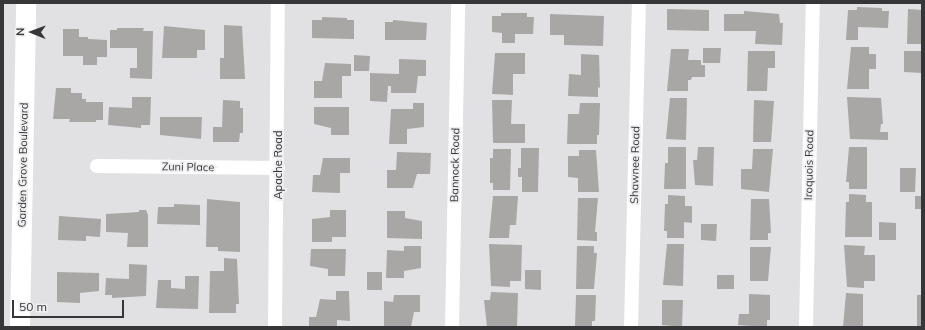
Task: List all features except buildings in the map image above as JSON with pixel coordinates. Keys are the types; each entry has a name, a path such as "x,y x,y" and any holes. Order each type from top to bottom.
{"main road":[{"name":"Garden Grove Boulevard","path":"20,327 26,3"}],"street":[{"name":"Apache Road","path":"275,327 278,168 278,3"},
{"name":"Bannock Road","path":"452,327 458,3"},
{"name":"Shawnee Road","path":"631,327 639,3"},
{"name":"Iroquois Road","path":"806,327 813,3"},
{"name":"Zuni Place","path":"97,166 278,168"}]}
